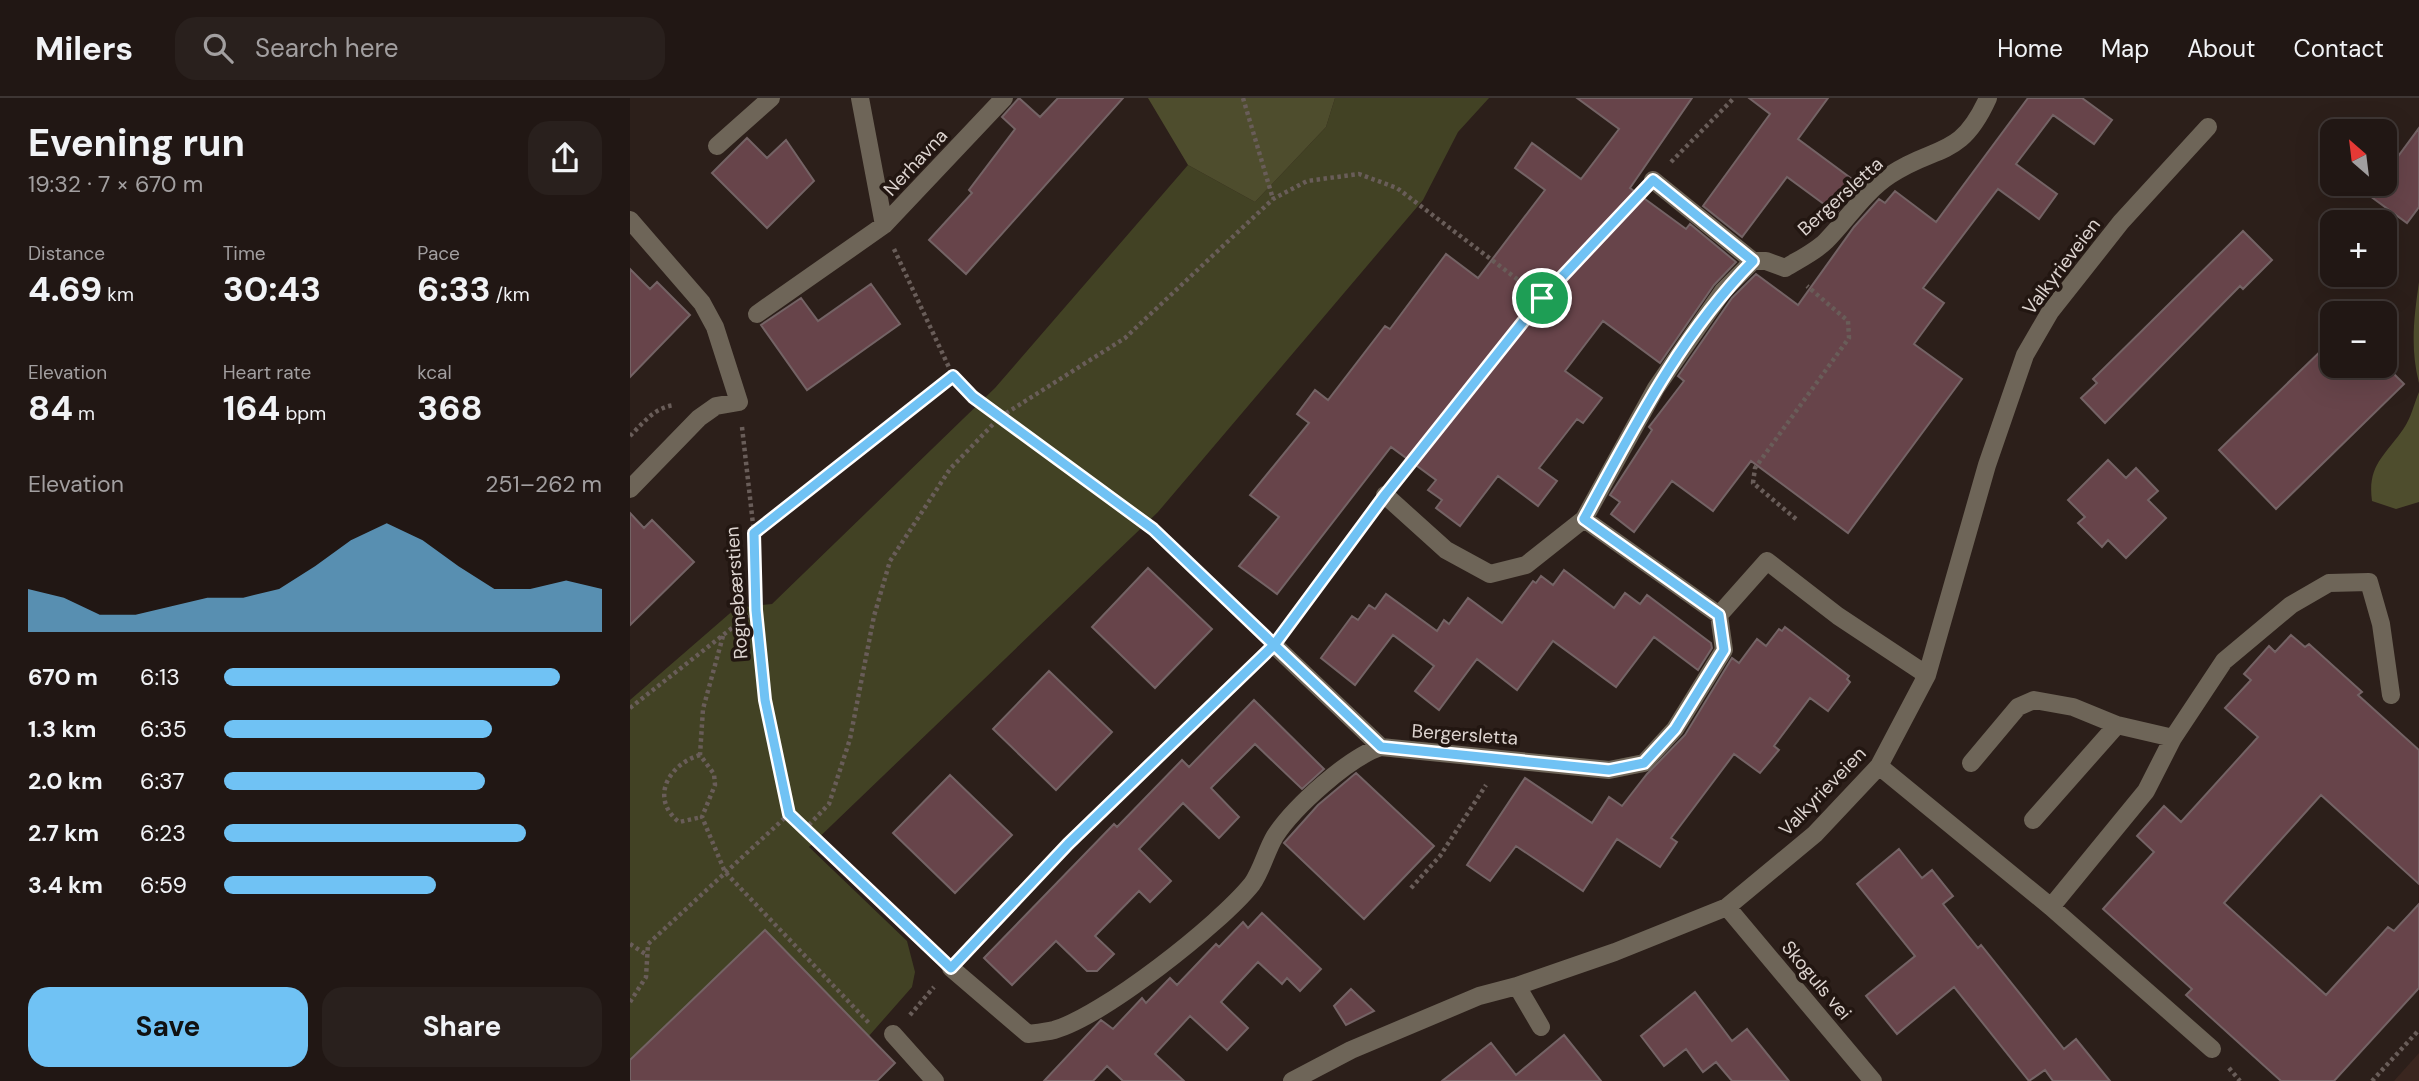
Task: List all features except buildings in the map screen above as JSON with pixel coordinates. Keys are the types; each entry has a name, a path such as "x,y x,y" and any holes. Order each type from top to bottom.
{"street":[{"path":"717,146 771,98"},
{"name":"Nerhavna","path":"860,98 884,225"},
{"name":"Nerhavna","path":"757,314 884,225 1004,98"},
{"name":"Bergersletta","path":"1785,268 1824,243 1862,199 1890,174 1955,146 1980,116 1988,98"},
{"name":"Valkyrieveien","path":"1292,1081 1377,1039 1479,996 1517,986 1727,907 1815,834 1879,766 1927,676 1987,465 2025,355 2050,312 2113,232 2208,127"},
{"path":"1653,180 1753,261 1766,261 1785,268"},
{"path":"630,220 702,303 715,327 739,402 716,406 699,418 630,489"},
{"path":"1385,495 1446,550 1490,574 1525,565 1584,519 1656,388 1723,291 1753,261"},
{"path":"1584,519 1719,615 1767,561 1838,616 1927,676"},
{"path":"2051,907 2146,791 2173,738 2224,661 2291,605 2329,583 2369,582 2381,624 2391,695"},
{"name":"Bergersletta","path":"1381,747 1504,757 1609,770 1644,763 1675,729 1724,650 1719,615"},
{"path":"951,968 1028,1034 1056,1029 1107,1002 1202,934 1253,883 1276,835 1310,797 1366,752 1381,747 1274,645"},
{"path":"1971,763 2018,707 2034,700 2073,707 2117,725 2173,738"},
{"path":"2033,820 2117,725"},
{"path":"1879,766 2051,907 2212,1049"},
{"name":"Skoguls vei","path":"1727,907 1873,1081"},
{"path":"1517,986 1541,1027"},
{"path":"893,1034 935,1081"}],"path":[{"path":"1243,98 1273,200"},
{"path":"723,636 703,709 700,755 713,774 715,785 702,817 725,872 879,1033 893,1034 951,968 1077,835 1274,645 1385,495 1542,298 1734,98"},
{"path":"804,830 829,804 850,739 874,616 891,561 950,469 1000,417 1125,338 1273,200 1307,181 1359,174 1397,188 1542,298"},
{"path":"884,225 953,376 973,397 1153,529 1274,645"},
{"path":"1785,268 1848,320 1850,330 1849,338 1755,468 1753,483 1757,489 1796,519"},
{"path":"754,533 953,376"},
{"name":"Rognebærstien","path":"739,402 754,533 756,610 765,700 789,814"},
{"path":"630,708 756,610"},
{"path":"700,755 684,759 675,766 667,780 664,795 666,808 679,822 702,817"},
{"path":"1410,888 1440,856 1504,757"},
{"path":"630,1002 646,977 648,944 789,814 951,968"},
{"path":"630,944 647,956"},
{"path":"2372,1081 2419,1030"}],"shaded area":[{"path":"1148,98 1335,98 1326,127 1255,202 1188,165"},
{"path":"1335,98 1489,98 1458,132 1423,200 1158,512 809,847 907,941 915,972 912,987 868,1037 765,930 630,1060 630,700 736,608 772,604 995,388 1188,165 1255,202 1326,127"},
{"path":"2419,282 2419,383 2414,320"},
{"path":"2419,392 2419,502 2396,509 2372,501 2372,478 2379,462 2411,415"},
{"path":"2419,1053 2419,1081 2394,1081"}],"route":[{"path":"1542,298 1385,495 1274,645 1068,844 951,968 789,814 765,700 756,610 754,533 953,376 973,397 1153,529 1274,645 1381,747 1504,757 1609,770 1644,763 1675,729 1724,650 1719,615 1584,519 1656,388 1723,291 1753,261 1653,180 1601,232 1542,298"}]}
